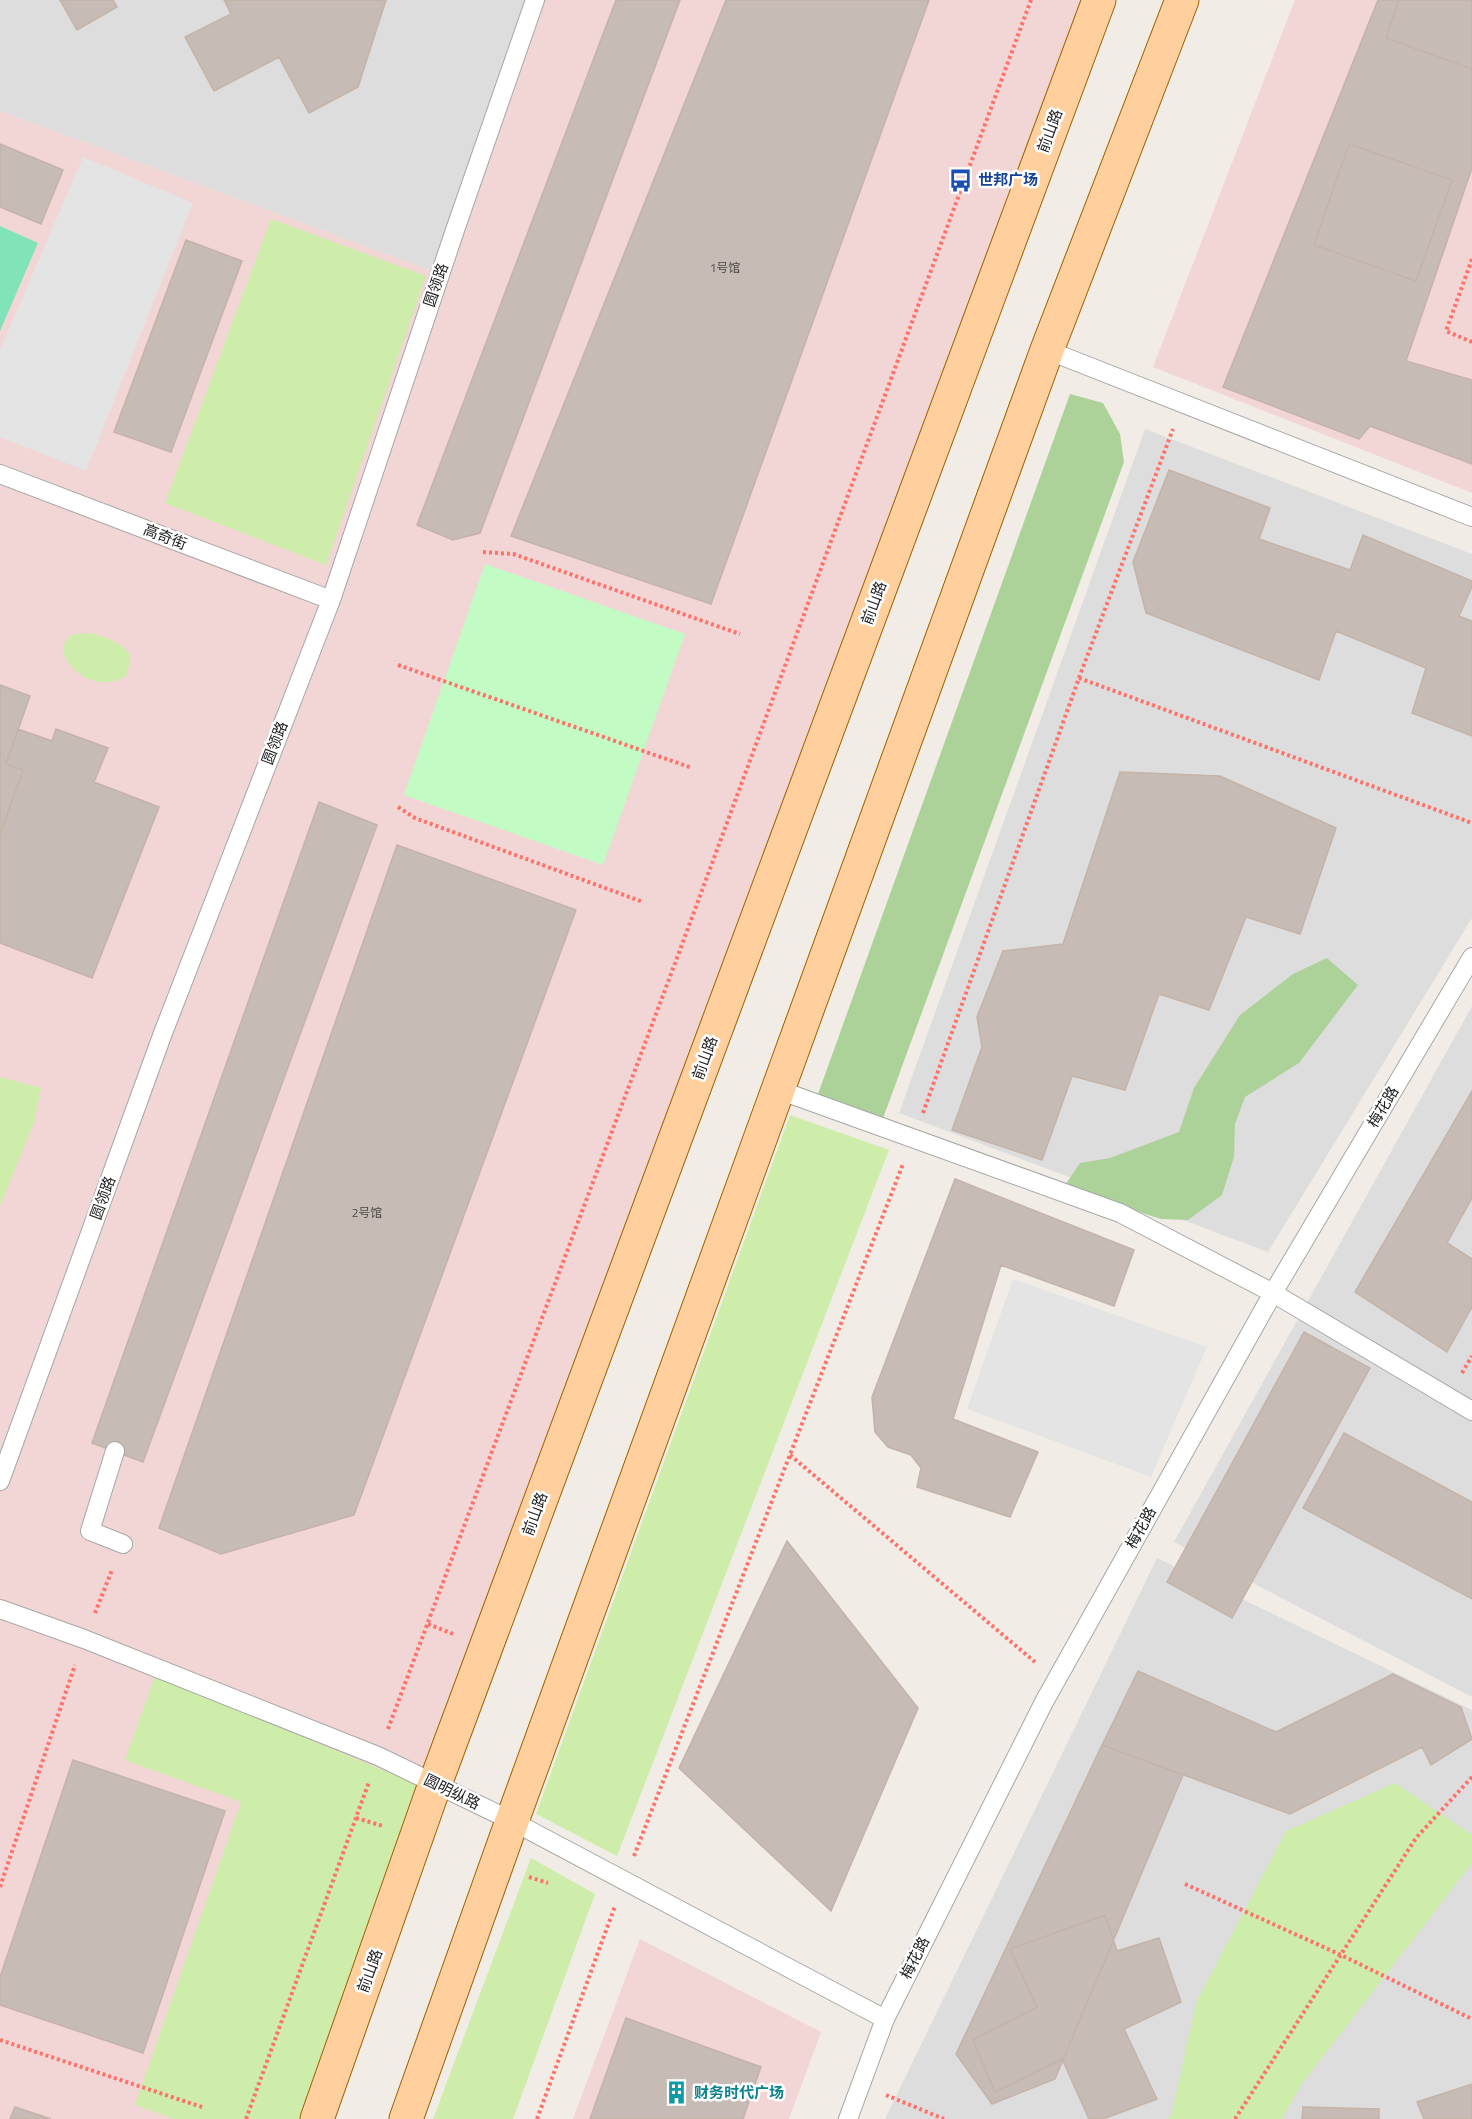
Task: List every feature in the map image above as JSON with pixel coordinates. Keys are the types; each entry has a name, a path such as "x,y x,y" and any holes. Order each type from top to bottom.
{"main road":[{"name":"前山路","path":"317,2119 435,1784 1099,0"},
{"path":"406,2119 512,1821 1047,350 1182,0"}],"lane":[{"name":"圆领路","path":"0,1481 144,1085 331,600 535,0"},
{"path":"1047,350 1472,517"},
{"name":"高奇街","path":"0,474 331,600"},
{"name":"梅花路","path":"848,2119 885,2019 1057,1680 1273,1293 1472,957"},
{"path":"779,1090 1120,1213 1273,1293 1472,1411"},
{"path":"115,1451 90,1531 123,1544"},
{"name":"圆明纵路","path":"0,1609 84,1639 378,1756 512,1821 885,2019"}],"path":[{"path":"246,2119 378,1756 684,939 1031,0"},
{"path":"1472,259 1446,331 1472,342"},
{"path":"537,2119 624,1881 913,1139 1079,678 1184,403"},
{"path":"483,552 513,554 740,634"},
{"path":"398,665 692,768"},
{"path":"1079,678 1472,823"},
{"path":"398,807 414,818 643,902"},
{"path":"790,1455 1057,1680"},
{"path":"0,1887 84,1639 123,1544"},
{"path":"1235,2119 1416,1838 1472,1777"},
{"path":"1185,1884 1341,1955 1472,2019"},
{"path":"0,2040 205,2108"},
{"path":"861,2084 944,2119"}],"shaded area":[{"path":"0,0 535,0 440,274 0,111"},
{"path":"536,0 1098,0 434,1784 316,2119 0,2119 0,111 440,274"},
{"path":"1295,0 1472,0 1472,493 1153,367"},
{"path":"83,157 193,203 86,471 0,437 0,350"},
{"path":"1145,429 1472,554 1472,918 1268,1252 899,1113"},
{"path":"1472,1006 1472,1697 1174,1542"},
{"path":"1013,1279 1207,1347 1151,1477 967,1409"},
{"path":"1157,1558 1472,1710 1472,2119 885,2119"},
{"path":"640,1939 821,2032 789,2119 573,2119"}],"green space":[{"path":"271,219 426,276 326,565 165,503"},
{"path":"0,226 38,243 0,331"},
{"path":"1070,394 1103,403 1120,434 1124,462 882,1121 818,1094"},
{"path":"485,564 685,634 603,865 404,795"},
{"path":"89,633 105,637 125,648 130,661 126,676 112,682 98,682 75,671 64,652 65,643 73,635"},
{"path":"1327,958 1358,985 1299,1063 1245,1097 1235,1124 1234,1157 1222,1195 1188,1220 1161,1219 1063,1188 1080,1163 1110,1158 1179,1132 1194,1088 1240,1015 1293,974"},
{"path":"0,1077 41,1088 34,1123 0,1206"},
{"path":"790,1115 889,1150 617,1856 536,1814"},
{"path":"155,1676 424,1787 305,2119 175,2119 135,2105 241,1802 125,1760"},
{"path":"1395,1783 1472,1835 1472,1863 1301,2085 1282,2119 1168,2119 1172,2113 1196,2003 1286,1831"},
{"path":"531,1858 595,1894 513,2119 433,2119"}],"building":[{"path":"60,0 113,0 117,7 77,30"},
{"path":"224,0 386,0 358,87 309,113 279,57 214,91 185,37 231,14"},
{"path":"616,0 680,0 480,533 453,540 417,525"},
{"path":"726,0 929,0 711,604 511,536"},
{"path":"1378,0 1472,0 1472,168 1406,361 1472,380 1472,464 1370,426 1359,439 1223,387"},
{"path":"1399,0 1472,0 1472,69 1386,38"},
{"path":"0,144 63,170 41,224 0,207"},
{"path":"1349,144 1452,180 1416,281 1314,245"},
{"path":"186,240 242,261 171,452 114,432"},
{"path":"1169,470 1270,508 1259,539 1350,570 1363,535 1472,581 1472,587 1459,616 1472,621 1472,736 1412,713 1426,668 1336,631 1319,680 1146,613 1133,562"},
{"path":"0,685 30,696 6,764 23,770 0,835"},
{"path":"18,729 52,741 56,729 108,748 94,782 159,807 92,978 0,943 0,835 23,770 6,764"},
{"path":"1120,772 1220,776 1336,828 1300,934 1246,917 1209,1010 1159,994 1125,1090 1072,1076 1042,1160 952,1130 982,1047 977,1017 1003,951 1063,944"},
{"path":"319,802 377,825 143,1462 92,1443"},
{"path":"397,845 576,910 354,1515 221,1554 159,1528"},
{"path":"1472,1091 1472,1198 1447,1243 1472,1259 1472,1307 1447,1352 1355,1292"},
{"path":"955,1179 1134,1250 1114,1306 1001,1265 953,1419 1038,1452 1010,1517 917,1487 921,1468 911,1455 888,1447 875,1432 872,1397"},
{"path":"1304,1332 1370,1368 1232,1618 1167,1582"},
{"path":"1344,1433 1472,1502 1472,1599 1303,1508"},
{"path":"787,1541 918,1708 831,1911 679,1768"},
{"path":"1138,1671 1276,1732 1393,1674 1461,1707 1472,1739 1431,1765 1422,1747 1290,1814 1102,1745"},
{"path":"1102,1745 1183,1775 1055,2079 992,2104 956,2054"},
{"path":"73,1760 225,1811 143,2053 0,2005 0,1977"},
{"path":"1105,1915 1117,1951 1159,1938 1181,2002 1124,2029 1157,2099 1103,2119 1089,2119 1062,2059 995,2092 973,2040 1037,2007 1010,1949"},
{"name":"财务时代广场","path":"626,2018 761,2067 743,2119 590,2119"},
{"path":"1472,2084 1472,2119 1424,2119 1417,2102"},
{"path":"15,2107 51,2119 10,2119"},
{"path":"1303,2107 1379,2109 1379,2119 1302,2119"}],"place":[{"name":"世邦广场","path":"960,180"},
{"name":"财务时代广场","path":"676,2093"}]}
